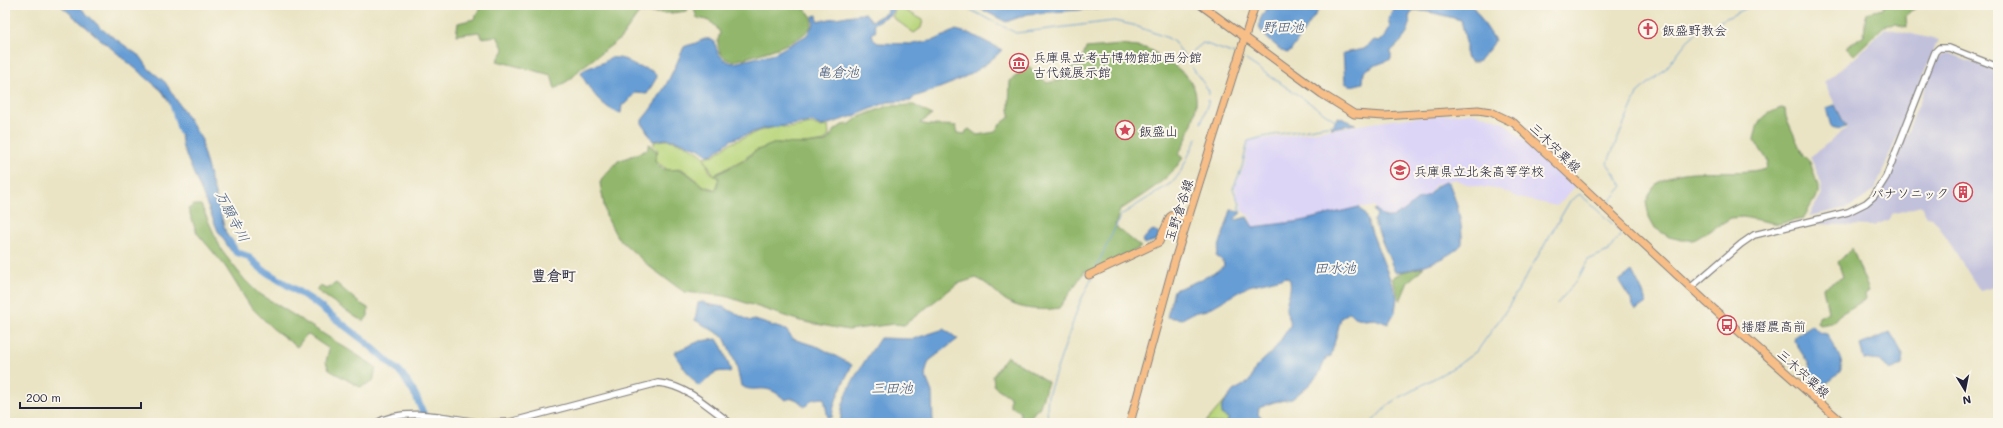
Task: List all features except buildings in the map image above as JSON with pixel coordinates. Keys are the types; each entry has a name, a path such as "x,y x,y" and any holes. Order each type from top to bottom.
{"main road":[{"name":"三木宍粟線","path":"1200,5 1245,36 1322,94 1354,114 1384,116 1478,110 1491,112 1505,118 1524,132 1579,186 1690,288 1843,423"},
{"name":"玉野倉谷線","path":"1130,423 1174,263 1255,5"},
{"path":"1089,275 1158,242 1170,217 1173,214 1185,219"}],"street":[{"path":"1690,288 1735,249 1754,235 1848,212 1866,203 1874,196 1886,177 1935,52 1939,48 1946,47 1998,67"},
{"path":"377,423 386,418 407,415 485,423 510,422 658,383 686,392 730,423"}],"shaded area":[{"path":"1885,28 1938,40 1875,189 1863,199 1847,208 1809,216 1822,194 1819,176 1810,157 1847,128 1824,82 1854,59"},
{"path":"1949,53 1998,72 1998,286 1980,291 1937,223 1932,218 1927,217 1921,206 1892,214 1890,219 1874,226 1813,224 1845,217 1866,208 1878,196 1889,179 1931,72 1938,58 1943,54"},
{"name":"兵庫県立北条高等学校","path":"1471,113 1502,121 1575,185 1575,187 1557,206 1519,198 1501,190 1469,185 1455,179 1435,185 1428,195 1417,200 1407,210 1395,217 1381,215 1375,207 1359,207 1301,221 1253,227 1249,216 1242,211 1242,204 1237,197 1235,186 1244,167 1249,141 1407,118"}],"green space":[{"path":"483,5 690,5 687,11 672,13 639,13 621,38 580,69 572,78 555,89 551,75 497,61 504,50 497,36 482,38 479,32 456,35 458,23 474,19"},
{"path":"693,5 800,5 811,16 811,25 806,33 782,46 733,61 728,60 719,51 718,42 720,33 716,26 711,22 697,18"},
{"path":"1884,5 1919,5 1906,16 1907,27 1895,24 1884,26 1854,55 1846,47 1864,35 1866,13 1883,9"},
{"path":"897,6 923,20 921,28 914,33 892,17"},
{"path":"1121,45 1145,48 1153,51 1182,72 1193,85 1196,101 1195,112 1183,147 1178,154 1183,158 1177,166 1162,181 1120,210 1115,226 1141,247 1096,271 1085,271 1059,308 1031,309 1010,303 976,278 957,284 904,325 894,324 848,330 800,321 725,296 684,292 650,267 617,237 606,216 600,183 603,177 618,161 647,150 649,144 657,151 655,161 661,168 683,171 703,186 716,190 719,178 715,175 745,160 755,151 776,143 805,144 826,142 834,131 842,125 850,124 859,117 888,106 914,105 932,115 920,123 956,126 958,133 965,134 969,129 977,135 995,132 999,125 1010,117 1010,81 1029,66 1047,83 1062,80 1066,69 1079,66 1086,48"},
{"path":"1781,108 1785,109 1786,117 1803,155 1810,162 1818,186 1818,193 1803,219 1778,224 1743,217 1731,218 1694,240 1682,240 1669,237 1655,228 1649,217 1646,202 1655,186 1668,177 1695,172 1740,172 1766,168 1768,161 1754,140 1755,133 1759,123 1765,116"},
{"path":"812,124 821,127 828,126 829,135 825,141 805,144 776,143 755,151 744,159 714,175 704,158 710,172 719,179 716,190 702,185 682,169 668,170 655,161 658,150 654,146 654,142 662,140 676,142 687,146 704,157 714,155 729,144 759,131 779,126 788,128"},
{"path":"194,205 201,205 222,251 244,279 257,292 376,367 373,382 360,387 329,370 326,362 329,349 307,334 297,347 272,328 250,306 225,266 197,233 188,209"},
{"path":"1852,248 1869,291 1865,294 1866,299 1839,315 1832,323 1819,325 1817,322 1819,317 1828,312 1823,288 1843,277 1838,262"},
{"path":"1424,267 1408,282 1400,301 1392,278 1402,272"},
{"path":"336,283 358,302 368,308 368,316 364,321 357,318 316,290 320,286 327,289"},
{"path":"1007,356 1048,382 1039,409 1036,410 1030,418 1020,418 1020,411 1010,406 1010,397 994,386 993,376"},
{"path":"1227,398 1222,406 1221,414 1229,419 1225,423 1205,423"}],"water":[{"path":"60,5 78,5 103,30 141,57 149,69 165,82 202,140 203,151 226,233 235,248 231,251 218,231 183,148 178,117 162,91"},
{"name":"亀倉池","path":"891,5 895,5 891,14 874,24 876,31 872,34 874,40 878,43 913,44 935,40 956,30 971,34 1002,50 972,73 938,89 914,97 911,101 888,102 854,116 822,126 812,122 762,129 731,140 713,154 708,155 698,148 674,140 666,139 653,141 642,123 642,120 649,112 666,85 685,46 704,39 712,40 715,42 717,50 723,59 734,63 775,53 802,38 807,35 814,23 813,16 817,15 818,21 865,13 872,21 886,13"},
{"path":"973,5 1117,5 1116,7 1028,14 1006,22"},
{"name":"野田池","path":"1271,5 1322,5 1290,52 1287,53 1282,51 1268,39 1259,26 1262,16"},
{"path":"1396,5 1472,5 1495,40 1478,62 1471,62 1466,57 1466,42 1461,20 1413,10 1409,17 1410,22 1408,32 1391,51 1391,59 1373,66 1364,72 1363,83 1351,86 1345,83 1343,53 1364,49 1374,40 1380,41 1385,37 1390,26 1388,19"},
{"path":"609,58 626,60 635,66 651,70 657,77 647,94 635,93 625,104 622,105 621,113 609,108 597,97 583,78 581,72 603,63"},
{"path":"1835,105 1846,127 1840,129 1831,127 1826,108"},
{"path":"1338,117 1356,124 1331,128"},
{"path":"1445,182 1449,183 1457,206 1462,228 1462,244 1441,259 1412,269 1395,272 1373,220 1377,216 1374,210 1376,209 1386,217 1397,215 1417,200 1428,195 1436,186"},
{"name":"田水池","path":"1359,207 1365,215 1397,297 1395,312 1388,324 1375,319 1365,320 1355,317 1350,312 1341,318 1331,356 1326,358 1319,374 1308,386 1292,399 1274,402 1259,408 1258,415 1261,417 1260,423 1226,422 1229,419 1221,414 1222,406 1233,391 1249,382 1256,367 1274,350 1290,326 1286,308 1290,280 1286,277 1249,286 1207,310 1193,313 1182,319 1167,317 1174,290 1207,276 1224,266 1223,261 1216,256 1231,210 1241,213 1235,218 1236,220 1247,217 1253,227 1301,221"},
{"path":"1154,230 1159,234 1157,240 1144,244 1142,241 1151,231"},
{"path":"1632,271 1646,299 1646,303 1636,310 1632,306 1631,300 1619,281"},
{"path":"703,302 723,307 750,321 755,320 786,330 793,339 819,347 852,365 837,397 832,417 828,418 824,398 813,399 805,407 794,399 785,400 778,394 766,389 752,389 741,386 736,364 724,337 695,320 698,303"},
{"path":"1812,325 1820,333 1827,334 1842,363 1838,374 1814,391 1805,383 1810,366 1794,341 1795,336"},
{"name":"三田池","path":"944,329 958,339 929,361 927,367 925,375 932,392 933,423 841,423 841,412 848,390 880,338 913,339"},
{"path":"1890,332 1899,347 1903,361 1902,365 1890,370 1880,361 1864,359 1860,345"},
{"path":"717,339 722,347 731,371 730,373 715,373 698,386 681,364 674,352 700,341"}],"waterway":[{"path":"961,5 1016,33 1114,21 1133,25 1168,38 1174,42 1209,91 1208,103 1201,123"},
{"path":"1609,159 1638,92 1664,71 1687,41 1696,33 1753,5"},
{"path":"1186,57 1203,43 1235,54"},
{"path":"1246,60 1335,120"},
{"name":"万願寺川","path":"173,104 181,131"},
{"path":"1240,213 1240,204 1233,189 1242,167 1248,141 1267,136 1332,125"},
{"path":"1096,268 1121,215 1173,182 1180,173 1197,138"},
{"path":"1606,206 1623,186 1607,163 1608,161"},
{"path":"1371,423 1390,403 1458,365 1478,350 1507,309 1570,201 1580,194 1622,233 1608,251 1588,260 1578,279 1557,304"},
{"name":"万願寺川","path":"229,241 236,252 247,256 263,270 310,299 367,343 402,374 416,396 427,423"},
{"path":"1048,423 1048,395 1080,302 1092,278"}],"place":[{"name":"飯盛野教会","path":"1648,29"},
{"name":"兵庫県立考古博物館加西分館 古代鏡展示館","path":"1019,63"},
{"name":"飯盛山","path":"1125,130"},
{"name":"兵庫県立北条高等学校","path":"1400,170"},
{"name":"パナソニック","path":"1963,192"},
{"name":"播磨農高前","path":"1727,325"}],"district":[{"name":"豊倉町","path":"554,275"}]}
